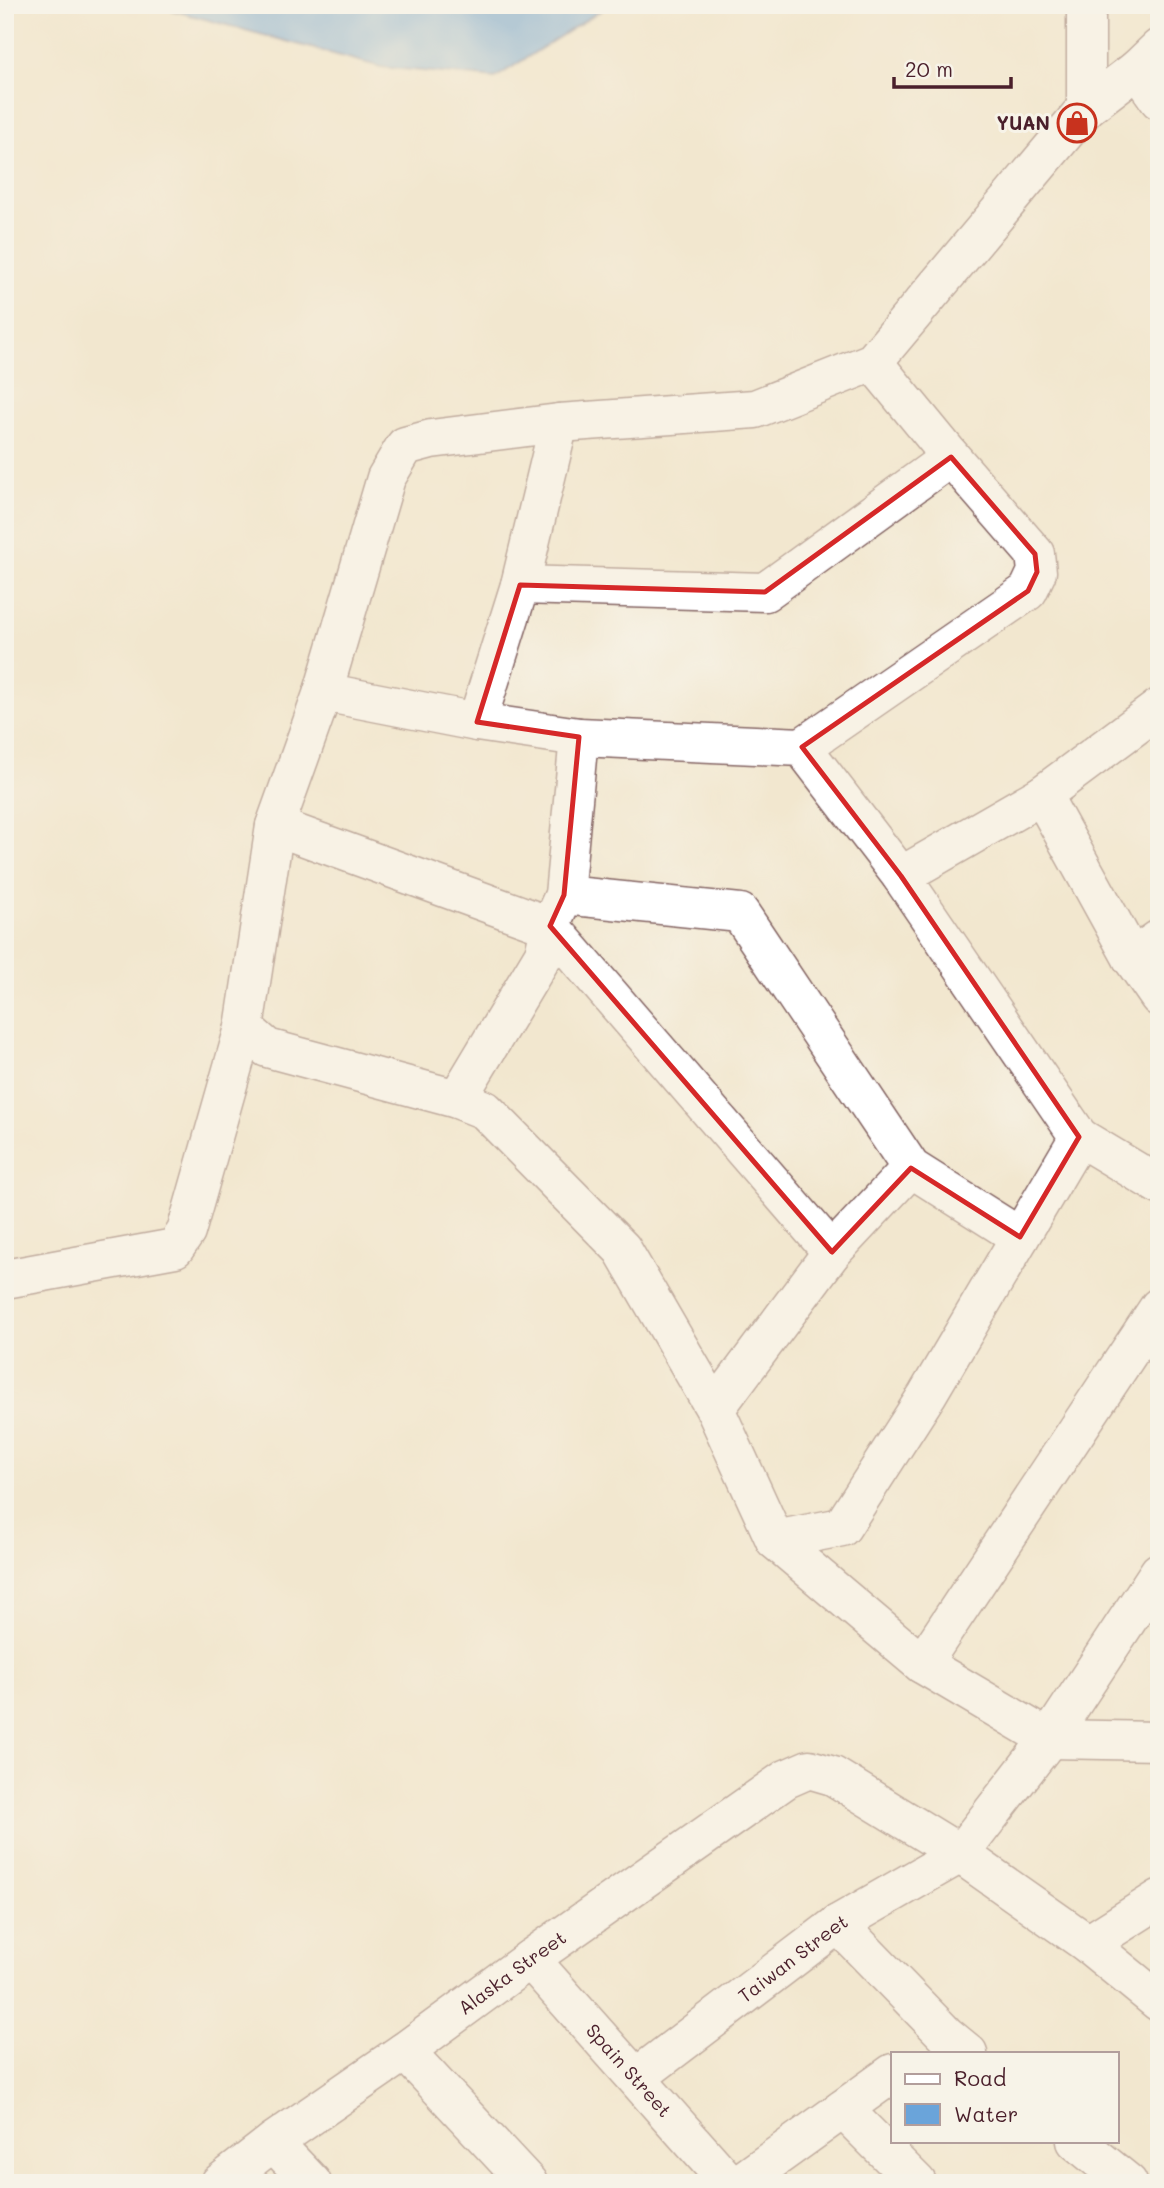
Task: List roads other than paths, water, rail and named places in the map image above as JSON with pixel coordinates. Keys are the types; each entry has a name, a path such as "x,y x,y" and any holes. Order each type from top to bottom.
{"street":[{"path":"1086,5 1086,108"},
{"path":"5,1279 174,1248 186,1232 244,1028 275,826 323,692 386,478 405,446 431,439 559,423 755,409 873,362 1086,108 1148,58 1159,100"},
{"path":"323,692 477,722 579,737 802,747 1028,591 1037,572 1035,554 873,362"},
{"path":"477,722 520,585 559,423"},
{"path":"520,585 765,592 951,457"},
{"path":"901,876 1042,794 1159,708"},
{"path":"457,1099 544,954 557,910 579,737"},
{"path":"802,747 901,876 1079,1137 1159,1185"},
{"path":"1042,794 1145,949 1159,997"},
{"path":"275,826 557,910 740,913 911,1168 1020,1237"},
{"path":"557,910 832,1252"},
{"path":"244,1028 267,1048 457,1099 485,1110 622,1249 715,1409 775,1540 922,1664 1049,1739 1159,1741"},
{"path":"775,1540 842,1527 927,1395 1079,1137"},
{"path":"715,1409 832,1252 911,1168"},
{"path":"922,1664 1159,1307"},
{"path":"1159,1572 1049,1739 960,1854 1087,1944 1159,2002"},
{"name":"Alaska Street","path":"220,2183 272,2142 405,2051 530,1959 786,1780 809,1769 833,1776 960,1854"},
{"name":"Taiwan Street","path":"637,2077 838,1924 960,1854"},
{"path":"1087,1944 1159,1899"},
{"path":"838,1924 945,2047"},
{"name":"Spain Street","path":"530,1959 729,2183"},
{"path":"405,2051 528,2183"},
{"path":"740,2183 891,2074"},
{"path":"842,2109 917,2183"},
{"path":"272,2142 312,2183"},
{"path":"1077,2142 1128,2183"}],"water":[{"path":"153,5 609,5 495,78 381,67"}],"place":[{"name":"YUAN","path":"1077,123"}]}
